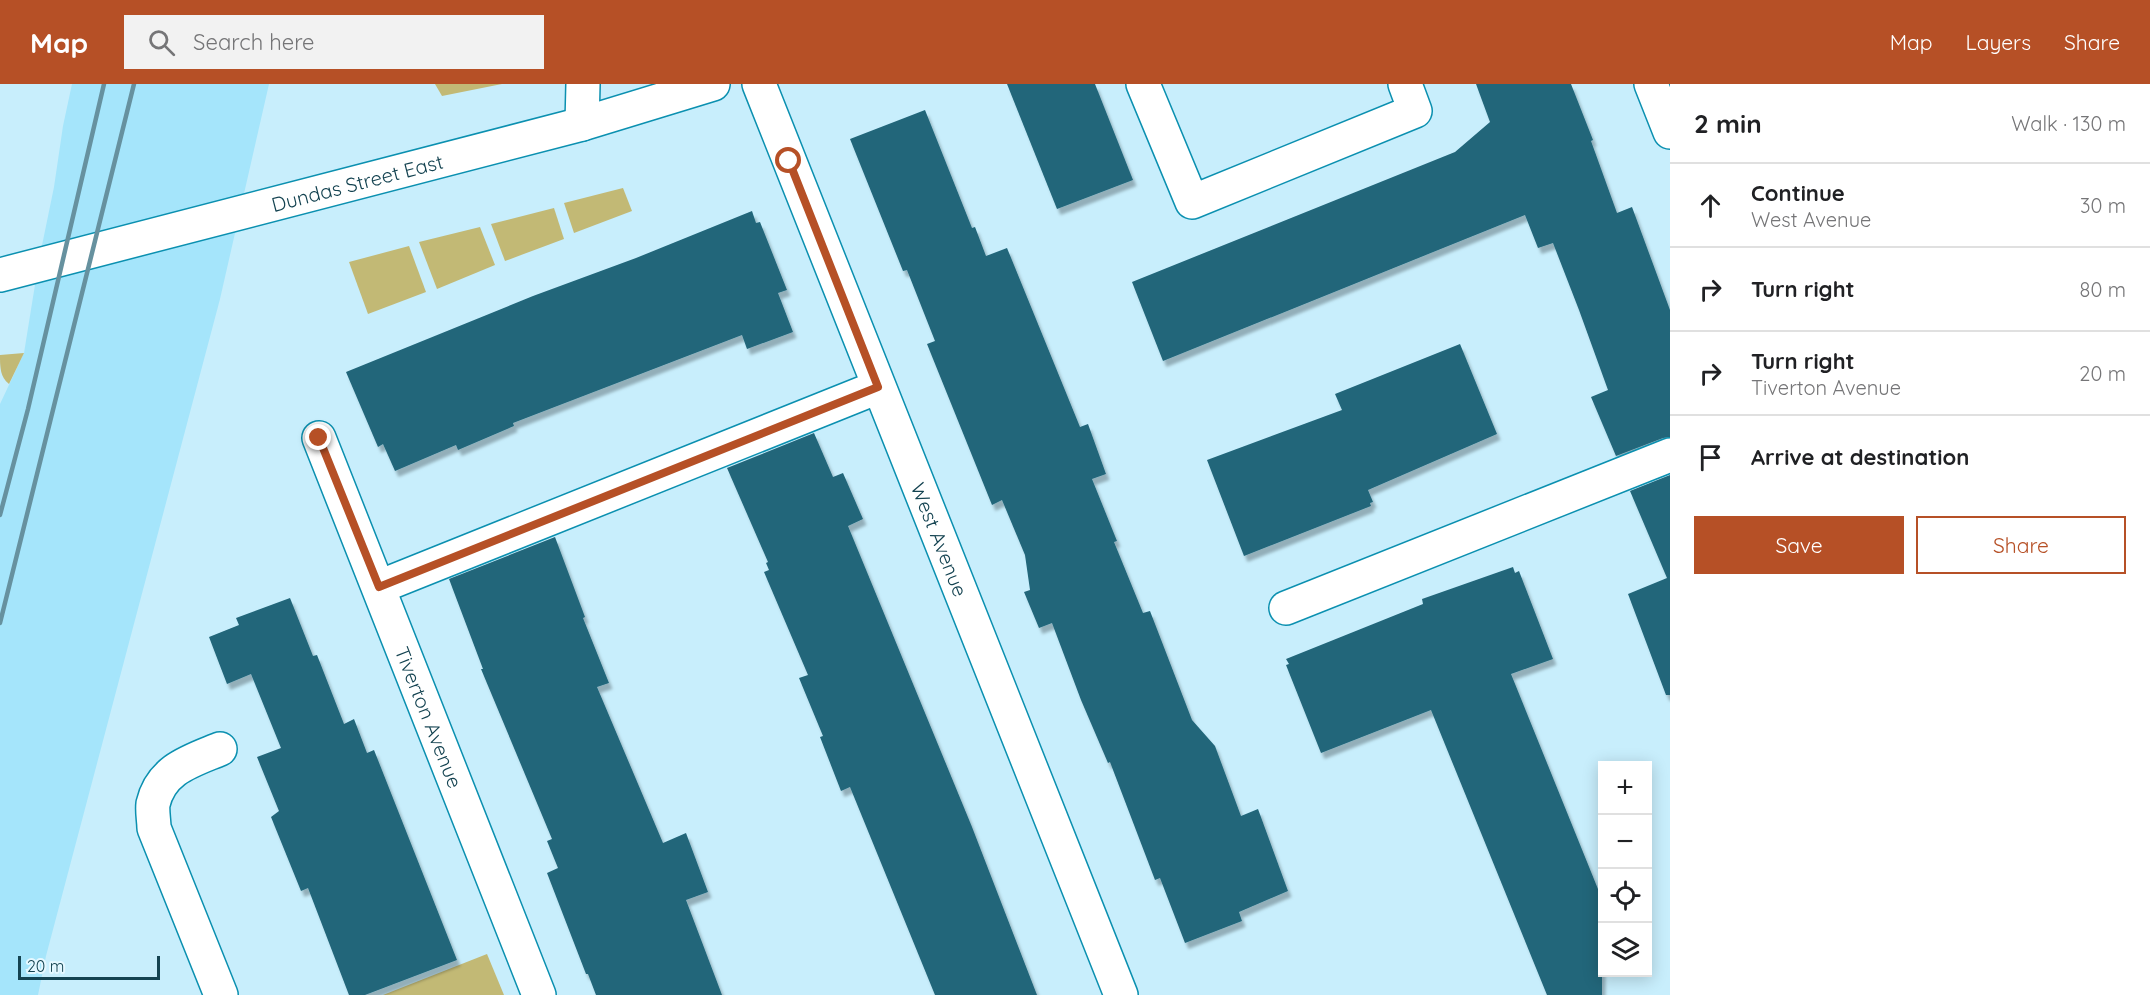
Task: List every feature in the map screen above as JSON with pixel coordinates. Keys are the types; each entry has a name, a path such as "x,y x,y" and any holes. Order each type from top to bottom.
{"street":[{"path":"582,124 583,84"},
{"name":"Dundas Street East","path":"0,274 582,124 712,84"},
{"name":"West Avenue","path":"759,84 1121,995"},
{"path":"1143,84 1192,202 1415,111 1404,84"},
{"path":"1651,84 1670,132"},
{"path":"379,587 878,387"},
{"name":"Tiverton Avenue","path":"319,438 539,995"},
{"path":"1286,608 1670,455"},
{"path":"220,750 177,767 161,785 153,806 154,828 221,995"}],"shaded area":[{"path":"72,84 269,84 220,299 46,956 38,995 0,995 0,404 24,353"},
{"path":"435,84 502,84 442,96"},
{"path":"623,188 632,211 574,233 564,203"},
{"path":"554,208 564,239 505,261 491,224"},
{"path":"480,227 495,265 437,289 419,242"},
{"path":"409,246 426,292 368,314 349,262"},
{"path":"24,353 9,384 2,375 0,355"},
{"path":"487,954 504,995 383,995"}],"building":[{"path":"1007,84 1095,84 1133,180 1057,209"},
{"path":"1476,84 1571,84 1593,140 1591,141 1617,213 1632,207 1670,310 1670,437 1616,456 1591,397 1608,390 1579,310 1553,243 1538,248 1525,215 1163,361 1132,282 1455,152 1490,122"},
{"path":"925,110 972,228 975,227 986,256 1007,248 1080,427 1088,424 1106,474 1092,479 1117,541 1114,542 1143,613 1150,611 1192,720 1215,746 1241,816 1258,809 1288,891 1239,912 1242,921 1185,943 1160,878 1155,880 1110,762 1108,763 1081,700 1052,623 1039,628 1024,592 1030,590 1025,555 1002,500 992,505 927,344 935,341 907,270 903,271 850,139"},
{"path":"752,211 756,223 760,222 787,290 778,293 793,332 747,349 742,335 513,423 514,426 458,450 456,445 395,471 383,444 378,447 346,372"},
{"path":"1460,344 1497,434 1368,490 1373,502 1370,503 1371,506 1244,556 1207,460 1342,410 1335,394"},
{"path":"814,433 833,477 843,473 863,519 848,526 972,827 1037,995 935,995 850,787 841,791 820,737 823,736 799,678 808,675 764,572 769,570 766,563 768,562 727,468"},
{"path":"1670,475 1670,695 1666,695 1628,594 1667,578 1630,491"},
{"path":"555,537 585,617 583,618 609,683 597,687 663,843 686,833 708,892 686,900 722,995 596,995 547,873 558,868 547,841 552,839 481,669 483,669 449,579"},
{"path":"1513,567 1515,573 1519,571 1553,659 1511,674 1598,889 1598,977 1602,977 1602,995 1547,995 1431,710 1321,753 1286,665 1289,664 1286,659 1423,604 1422,599"},
{"path":"290,598 313,656 317,655 344,724 354,719 367,753 374,750 457,960 365,995 349,995 308,888 301,891 271,817 279,811 257,757 281,748 251,674 227,684 209,637 239,625 236,618"}],"railway":[{"path":"0,515 28,409 104,84"},
{"path":"0,623 134,84"}],"route":[{"path":"319,438 379,587 878,387 789,161"}]}
